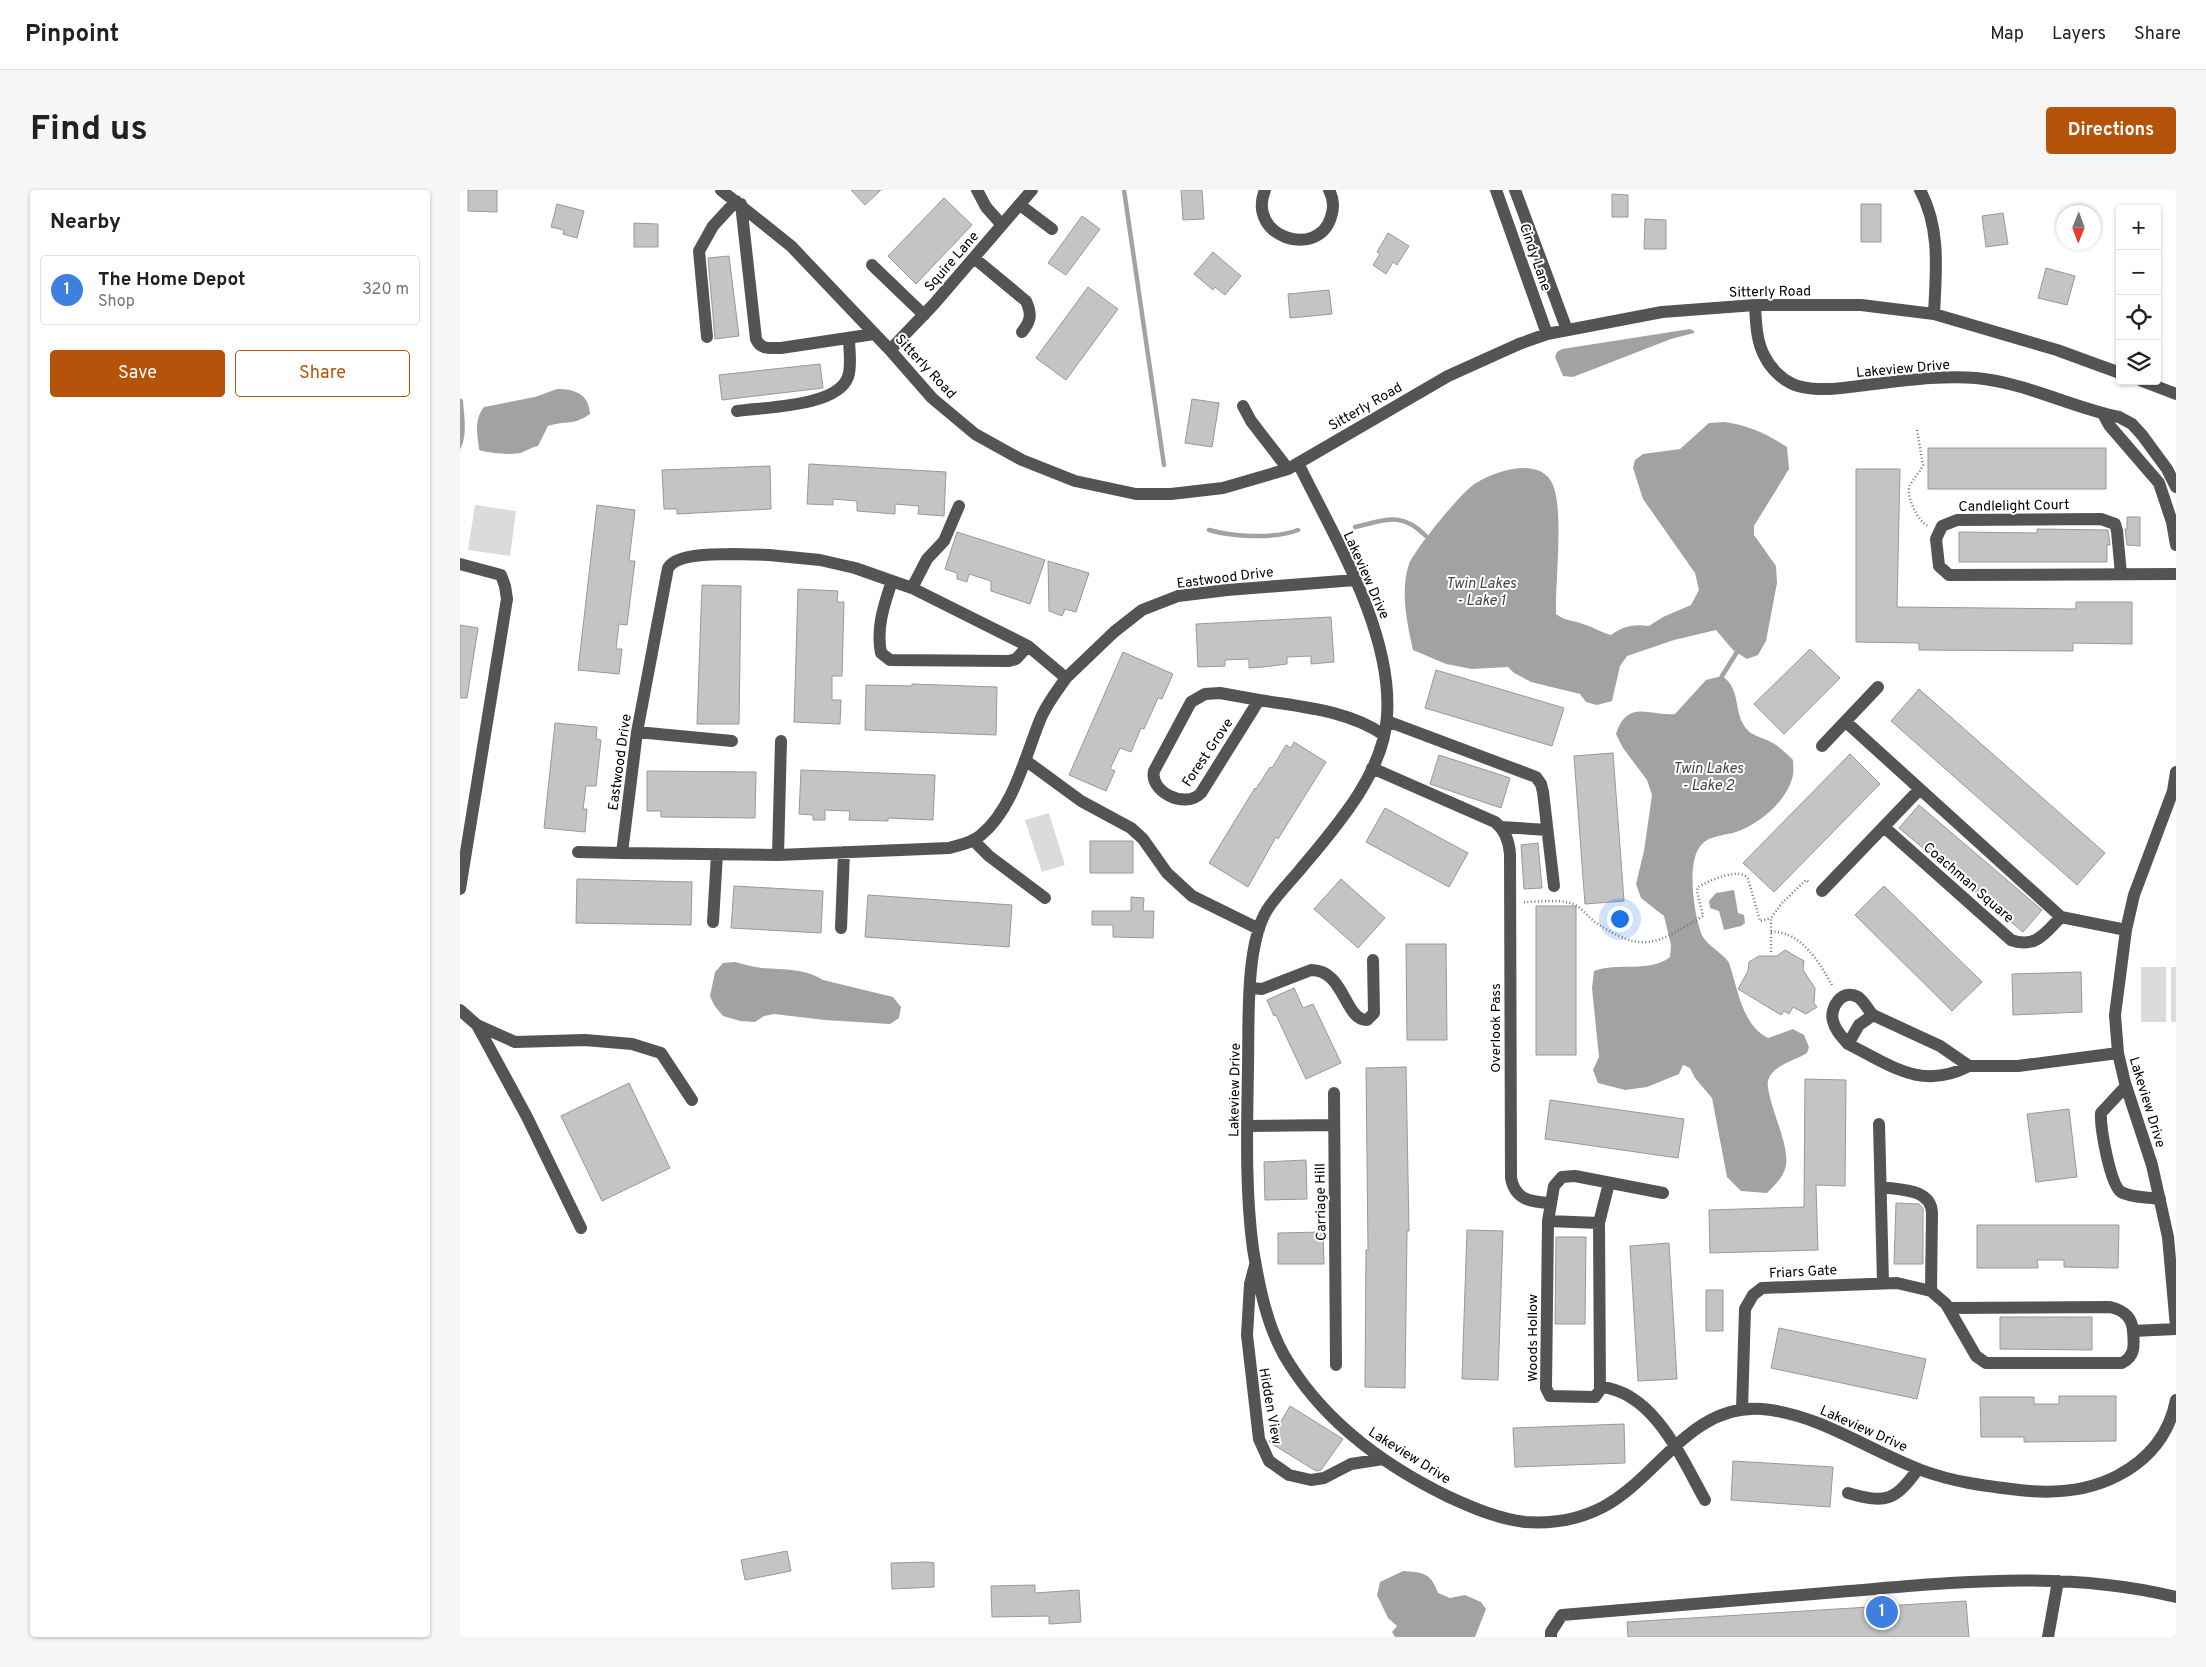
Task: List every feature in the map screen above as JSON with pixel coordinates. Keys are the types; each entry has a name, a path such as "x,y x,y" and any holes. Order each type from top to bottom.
{"street":[{"name":"Sitterly Road","path":"721,190 791,246 890,350 932,398 975,434 1022,460 1075,481 1136,494 1171,494 1223,488 1293,466 1448,376 1519,344 1547,334 1662,312 1755,305 1861,305 1934,314 2057,350 2116,372"},
{"path":"977,190 986,207 1002,225"},
{"name":"Squire Lane","path":"890,350 924,315 1032,190"},
{"path":"1265,190 1262,208 1270,228 1279,236 1290,240 1301,240 1313,237 1323,230 1330,220 1333,208 1329,190"},
{"name":"Cindy Lane","path":"1496,190 1547,334"},
{"name":"Cindy Lane","path":"1515,190 1567,330"},
{"path":"1920,190 1932,220 1937,256 1934,314"},
{"path":"707,337 699,251 713,226 738,202"},
{"path":"738,202 756,339 759,345 766,348 781,348 874,334"},
{"path":"1020,205 1052,229"},
{"path":"974,258 1026,301 1031,317 1022,332"},
{"path":"872,265 924,315"},
{"name":"Lakeview Drive","path":"1755,305 1756,329 1764,356 1782,378 1796,386 1813,389 1834,389 1924,379 1974,378 2007,382 2104,414 2119,417 2132,424 2167,469 2176,487"},
{"path":"738,411 815,400 834,392 843,385 847,378 849,370 849,338"},
{"path":"2152,385 2176,394"},
{"name":"Lakeview Drive","path":"1243,406 1251,421 1293,466 1355,580 1373,623 1387,693 1387,721 1372,768 1334,828 1268,907 1259,929 1254,951 1251,988 1248,1126 1250,1218 1256,1262 1266,1315 1282,1351 1300,1379 1324,1409 1353,1436 1383,1459 1434,1490 1503,1518 1527,1522 1556,1522 1585,1515 1606,1505 1622,1495 1675,1444 1702,1425 1727,1414 1742,1410 1762,1409 1824,1425 1918,1469 1943,1478 1977,1485 2033,1492 2070,1491 2099,1485 2134,1467 2159,1444 2173,1414 2176,1400"},
{"path":"2104,414 2109,425 2159,483 2172,522 2176,544"},
{"path":"912,588 926,559 944,540 959,506"},
{"name":"Candlelight Court","path":"1939,530 1942,526 1957,520 2100,518 2115,524 2118,531 2121,574"},
{"path":"1939,530 1936,539 1937,558 1939,566 1949,575 2176,574"},
{"name":"Eastwood Drive","path":"1066,678 1028,646 912,588 855,568 820,560 769,555 707,555 675,560 666,573 637,732 622,853 778,856 950,848 973,840 981,836 1000,813 1025,760 1041,718 1066,678 1114,632 1142,610 1178,596 1227,590 1355,580"},
{"path":"460,564 500,575 506,586 507,599 462,859 460,889"},
{"path":"892,581 883,606 879,628 881,653 890,660 1009,661 1016,660 1028,646"},
{"path":"1822,746 1878,687"},
{"name":"Forest Grove","path":"1259,700 1196,798 1186,801 1178,800 1156,786 1153,782 1154,771 1191,702 1205,694 1212,693 1259,700 1339,714 1364,722 1384,735"},
{"path":"1387,721 1536,778 1541,784 1554,886"},
{"path":"1846,722 2061,917 2126,930"},
{"path":"637,732 732,741"},
{"path":"778,856 781,741"},
{"path":"1025,760 1081,801 1131,828 1143,839 1167,872 1192,896 1259,929"},
{"path":"1372,768 1458,804 1495,822 1502,828 1547,830"},
{"name":"Lakeview Drive","path":"2176,772 2173,791 2144,863 2126,930 2115,1015 2118,1053 2126,1086 2152,1165 2168,1237 2176,1328"},
{"path":"1822,891 1919,790"},
{"name":"Coachman Square","path":"1884,827 2012,940 2023,944 2033,942 2042,936 2061,917"},
{"name":"Overlook Pass","path":"1502,828 1510,845 1511,1178 1514,1190 1522,1198 1533,1202 1550,1203"},
{"path":"973,840 989,856 1045,898"},
{"path":"578,852 622,853"},
{"path":"840,928 844,852"},
{"path":"713,922 717,854"},
{"path":"1251,988 1262,988 1312,970 1319,970 1331,977 1358,1017 1368,1020 1374,1013 1373,960"},
{"path":"1969,1066 1940,1046 1873,1015 1856,996 1851,995 1840,999 1834,1006 1833,1021 1848,1044 1908,1074 1920,1077 1945,1076 1969,1066 2018,1066 2118,1053"},
{"path":"460,1010 477,1026 527,1117 581,1228"},
{"path":"1848,1044 1859,1025 1873,1015"},
{"path":"477,1026 515,1042 585,1040 632,1044 661,1053 692,1100"},
{"path":"2126,1086 2101,1113 2101,1127 2114,1180 2120,1191 2125,1194 2160,1199"},
{"name":"Carriage Hill","path":"1334,1092 1336,1365"},
{"path":"1879,1124 1883,1282"},
{"path":"1248,1126 1334,1125"},
{"name":"Woods Hollow","path":"1601,1386 1599,1394 1595,1397 1552,1396 1546,1390 1548,1221 1554,1186 1562,1177 1575,1176 1663,1193"},
{"path":"1610,1183 1599,1223 1601,1386 1618,1389 1630,1396 1647,1412 1675,1444 1705,1500"},
{"path":"1881,1187 1922,1194 1929,1202 1932,1213 1931,1291"},
{"path":"1548,1221 1599,1223"},
{"name":"Hidden View","path":"1256,1262 1250,1284 1247,1335 1259,1439 1269,1461 1289,1475 1311,1480 1324,1478 1351,1464 1383,1459"},
{"name":"Friars Gate","path":"1742,1410 1743,1318 1748,1302 1762,1288 1883,1282 1911,1285 1931,1291 1942,1299 1949,1308 1976,1356 1986,1363 2122,1362 2128,1360 2132,1354 2133,1331"},
{"path":"1949,1308 2110,1306 2124,1312 2129,1317 2133,1331 2176,1328"},
{"path":"1848,1493 1867,1499 1890,1497 1898,1494 1918,1469"},
{"path":"1551,1637 1551,1632 1562,1615 1987,1579 2085,1582 2141,1588 2176,1597"},
{"path":"2048,1637 2058,1581"}],"path":[{"path":"1917,430 1923,465 1909,486 1910,495 1918,518 1923,524 1939,530"},
{"path":"1510,902 1570,902 1618,937 1644,942 1665,939 1701,918 1703,916 1698,887 1714,879 1740,873 1748,879 1760,921 1771,918"},
{"path":"1771,952 1771,918 1782,903 1806,880 1822,891"},
{"path":"1771,932 1780,931 1796,939 1812,954 1833,988"}],"shaded area":[{"path":"475,505 516,511 510,556 468,550"},
{"path":"1049,813 1065,865 1042,872 1025,820"},
{"path":"2141,967 2166,967 2166,1022 2141,1022"},
{"path":"2171,967 2176,967 2176,1022 2171,1022"}],"water":[{"path":"1690,329 1694,333 1671,339 1573,377 1563,376 1555,357 1557,352 1562,349"},
{"path":"557,389 570,390 584,397 590,414 579,420 548,426 538,446 523,452 501,454 479,450 477,423 484,407 535,397"},
{"path":"460,398 463,400 465,425 464,438 460,450"},
{"name":"Twin Lakes - Lake 1","path":"1724,422 1741,425 1757,431 1787,447 1789,469 1754,526 1754,535 1776,566 1777,583 1766,641 1758,655 1747,659 1733,650 1716,630 1674,640 1627,656 1620,666 1612,701 1597,705 1586,702 1580,694 1531,682 1514,673 1508,667 1472,669 1446,664 1413,650 1407,618 1405,585 1406,574 1413,557 1440,521 1469,488 1485,478 1506,470 1518,468 1529,468 1539,471 1547,476 1553,485 1559,529 1556,614 1611,635 1629,626 1649,626 1663,617 1691,605 1699,590 1695,573 1643,499 1633,468 1635,460 1643,454 1680,449 1709,423"},
{"name":"Twin Lakes - Lake 2","path":"1722,676 1732,686 1740,718 1745,728 1754,735 1776,745 1793,760 1793,773 1790,784 1772,810 1745,828 1706,841 1699,848 1693,866 1694,902 1701,933 1707,942 1729,963 1742,1005 1752,1024 1768,1038 1793,1029 1804,1035 1809,1047 1807,1053 1786,1063 1772,1073 1768,1080 1769,1093 1785,1149 1786,1165 1779,1180 1767,1193 1741,1191 1727,1177 1712,1098 1695,1078 1690,1068 1683,1065 1679,1074 1647,1087 1625,1090 1598,1083 1593,1070 1599,1057 1592,988 1594,971 1603,968 1653,965 1662,962 1670,957 1671,945 1664,916 1641,898 1636,884 1644,851 1652,795 1647,780 1623,748 1616,734 1621,723 1627,716 1633,713 1675,714 1706,680"},
{"path":"1734,890 1738,913 1744,915 1745,923 1741,926 1724,930 1719,911 1710,908 1709,901 1716,893"},
{"path":"735,962 759,968 801,971 823,980 893,997 901,1007 899,1018 890,1024 825,1020 774,1014 764,1016 755,1022 740,1021 723,1016 714,1005 710,996 715,972 723,963"},
{"path":"1403,1571 1425,1575 1432,1581 1438,1593 1450,1598 1465,1595 1481,1602 1486,1609 1475,1637 1395,1637 1392,1632 1397,1626 1388,1618 1377,1595 1380,1582"}],"building":[{"path":"468,190 497,190 497,212 468,211"},
{"path":"851,190 881,190 865,205"},
{"path":"1181,190 1202,190 1204,219 1183,220"},
{"path":"1612,194 1628,195 1628,217 1612,217"},
{"path":"944,198 972,225 916,284 888,256"},
{"path":"557,204 584,211 577,238 563,234 564,230 551,227"},
{"path":"1861,204 1881,204 1881,242 1861,242"},
{"path":"2003,213 2008,244 1986,247 1982,216"},
{"path":"1082,216 1100,229 1066,275 1048,263"},
{"path":"1645,219 1666,220 1666,249 1644,249"},
{"path":"634,223 658,224 658,247 634,247"},
{"path":"1388,233 1409,246 1397,265 1393,262 1386,274 1373,265 1380,254 1377,252"},
{"path":"1213,252 1241,276 1225,295 1215,287 1213,290 1194,274"},
{"path":"729,256 739,336 715,339 708,258"},
{"path":"2046,268 2075,276 2067,305 2038,298"},
{"path":"1088,287 1118,309 1066,380 1036,358"},
{"path":"1329,290 1332,314 1290,318 1288,294"},
{"path":"820,364 823,388 722,400 719,375"},
{"path":"1192,399 1219,403 1212,447 1185,443"},
{"path":"1928,448 2106,448 2106,489 1928,489"},
{"path":"809,464 946,472 944,516 918,514 919,506 895,504 895,514 857,511 857,501 833,499 833,505 807,504"},
{"path":"770,466 771,509 677,514 677,509 664,509 662,470"},
{"path":"1856,469 1900,469 1897,607 2076,609 2076,602 2132,602 2132,644 2073,643 2073,651 1919,650 1919,643 1856,642"},
{"path":"597,505 635,510 629,561 635,561 627,625 619,624 616,649 622,649 619,674 578,670"},
{"path":"2127,517 2140,517 2140,546 2127,545 2125,529 2127,529"},
{"path":"2037,529 2108,530 2110,545 2107,545 2107,562 1959,562 1959,532 2037,533"},
{"path":"957,532 1045,560 1030,604 991,591 991,581 969,574 967,582 957,579 957,573 945,569"},
{"path":"1048,561 1089,573 1076,612 1065,609 1062,616 1049,611"},
{"path":"702,585 741,586 739,724 697,724"},
{"path":"798,589 838,591 837,602 844,602 842,676 832,676 832,700 841,700 840,724 794,722"},
{"path":"1331,617 1334,662 1311,664 1311,656 1287,657 1287,664 1263,667 1249,668 1249,659 1225,660 1225,666 1198,667 1196,624"},
{"path":"460,625 478,628 467,698 460,698"},
{"path":"1810,649 1840,678 1784,734 1754,704"},
{"path":"1123,652 1173,674 1162,699 1158,698 1144,729 1141,728 1131,752 1120,748 1110,769 1115,771 1106,791 1069,775"},
{"path":"1436,670 1564,708 1552,746 1425,708"},
{"path":"912,684 997,687 996,735 865,730 866,685 912,686"},
{"path":"1919,689 2105,853 2077,885 1891,721"},
{"path":"555,723 597,727 596,739 601,740 596,786 586,786 583,809 587,809 585,832 544,828"},
{"path":"1294,742 1326,762 1278,839 1276,837 1248,887 1209,863 1255,788 1270,767 1272,768 1286,745 1291,748"},
{"path":"1613,753 1624,901 1585,904 1574,756"},
{"path":"1850,754 1880,784 1774,892 1743,863"},
{"path":"1439,755 1510,778 1501,808 1430,784"},
{"path":"801,770 935,775 933,820 888,818 888,821 849,820 850,811 825,810 825,820 813,820 813,815 799,814"},
{"path":"647,771 756,772 755,818 661,817 661,811 647,811"},
{"path":"1919,805 2042,910 2023,932 1899,828"},
{"path":"1385,808 1468,853 1449,887 1366,842"},
{"path":"1090,841 1133,841 1133,873 1090,873"},
{"path":"1538,843 1542,888 1524,889 1521,845"},
{"path":"577,879 692,882 691,925 576,923"},
{"path":"1341,879 1385,918 1358,948 1314,909"},
{"path":"734,886 823,891 821,933 731,928"},
{"path":"1884,886 1982,982 1952,1011 1855,915"},
{"path":"868,895 1012,905 1009,947 865,937"},
{"path":"1131,897 1144,898 1143,911 1154,911 1153,938 1113,937 1113,925 1092,925 1092,911 1131,911"},
{"path":"1536,906 1576,906 1576,1055 1536,1055"},
{"path":"1406,944 1446,944 1447,1040 1407,1040"},
{"path":"1785,950 1804,961 1803,970 1815,988 1814,1003 1817,1007 1806,1014 1793,1007 1789,1014 1784,1011 1781,1015 1738,989 1748,971 1749,962 1759,956 1777,956"},
{"path":"2081,972 2082,1012 2013,1015 2012,974"},
{"path":"1294,988 1303,1008 1313,1004 1341,1063 1306,1079 1267,1000"},
{"path":"1406,1067 1409,1231 1407,1231 1405,1388 1365,1387 1366,1250 1368,1250 1366,1068"},
{"path":"1805,1079 1846,1080 1845,1186 1816,1185 1818,1250 1710,1253 1709,1210 1804,1207"},
{"path":"629,1083 670,1168 602,1201 561,1116"},
{"path":"1550,1100 1684,1119 1678,1158 1545,1139"},
{"path":"2069,1109 2077,1177 2036,1182 2027,1114"},
{"path":"1306,1160 1307,1199 1265,1200 1264,1162"},
{"path":"1896,1203 1919,1204 1923,1208 1923,1264 1894,1264"},
{"path":"1977,1225 2119,1225 2118,1268 2064,1267 2064,1260 2037,1260 2038,1268 1977,1268"},
{"path":"1467,1230 1503,1231 1498,1380 1462,1379"},
{"path":"1323,1232 1324,1264 1278,1264 1278,1233"},
{"path":"1556,1237 1586,1237 1585,1324 1555,1324"},
{"path":"1669,1243 1677,1379 1638,1381 1630,1246"},
{"path":"1706,1290 1723,1290 1723,1331 1706,1331"},
{"path":"2000,1317 2092,1317 2092,1350 2000,1349"},
{"path":"1779,1328 1926,1359 1917,1399 1771,1368"},
{"path":"2059,1396 2116,1396 2116,1441 2024,1442 2024,1437 1981,1437 1980,1397 2034,1397 2034,1404 2059,1404"},
{"path":"1290,1406 1343,1439 1321,1470 1316,1471 1269,1442"},
{"path":"1624,1424 1625,1463 1515,1467 1513,1428"},
{"path":"1733,1461 1833,1467 1830,1507 1731,1500"},
{"path":"787,1551 791,1571 745,1580 741,1560"},
{"path":"891,1563 934,1563 934,1587 892,1589"},
{"path":"1035,1585 1035,1593 1079,1590 1081,1622 1049,1624 1049,1616 992,1617 991,1586"},
{"path":"1966,1601 1969,1637 1628,1637 1627,1622"}],"waterway":[{"path":"1124,190 1164,465"},
{"path":"1355,527 1384,520 1401,520 1417,528 1426,536"},
{"path":"1209,530 1254,536 1277,535 1298,530"},
{"path":"1722,676 1737,652"}],"place":[{"name":"The Home Depot","path":"1882,1612"}]}
